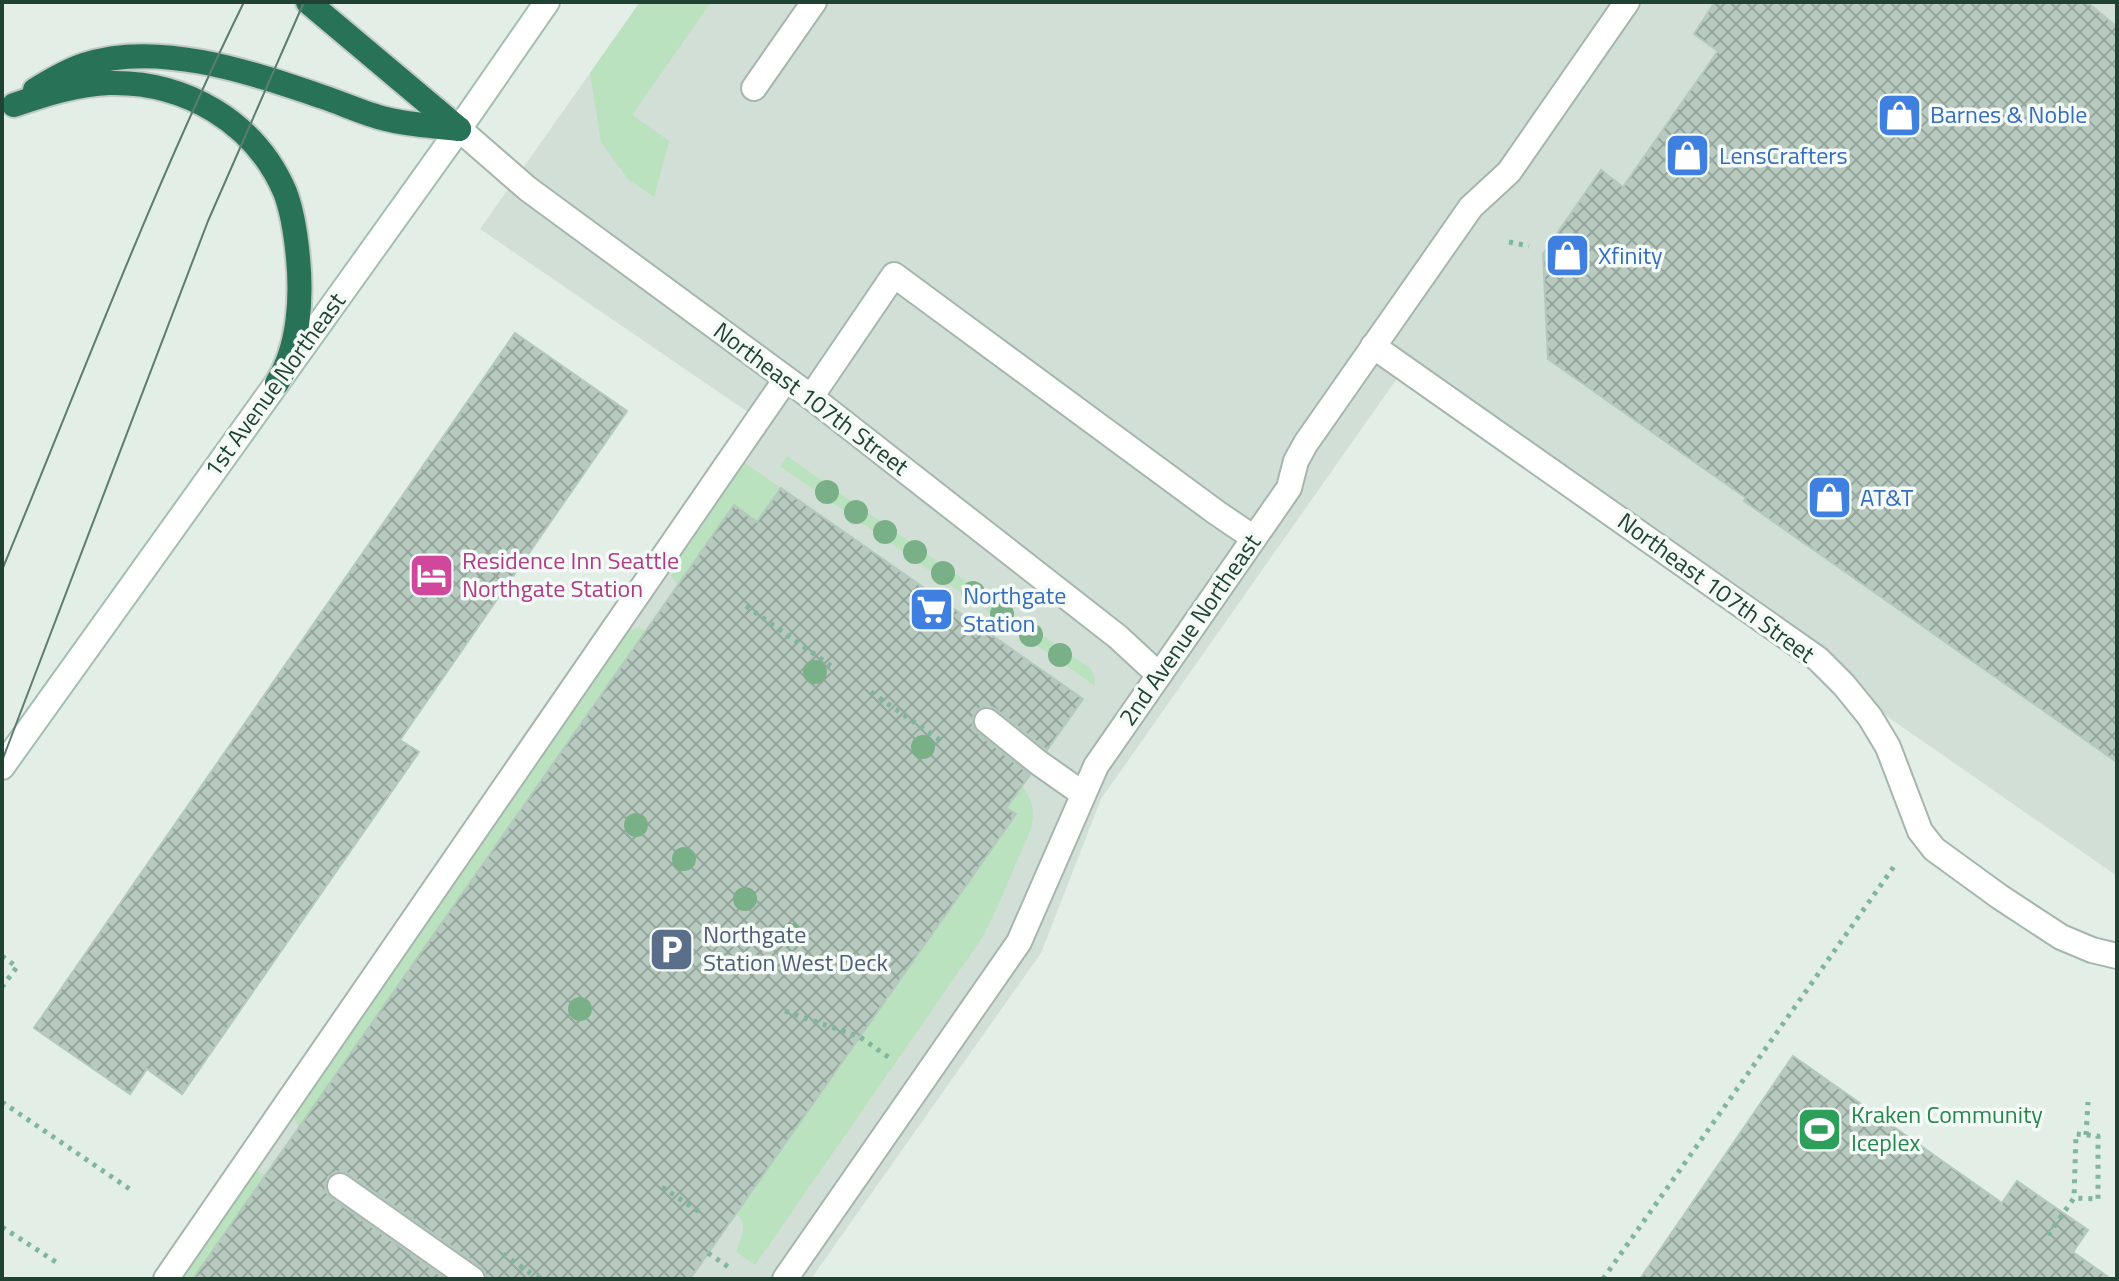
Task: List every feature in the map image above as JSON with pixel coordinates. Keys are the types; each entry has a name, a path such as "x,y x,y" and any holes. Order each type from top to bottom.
{"highway":[{"path":"308,2 459,129"},
{"path":"8,110 50,81 83,65 143,56 249,72 387,120 459,129"},
{"path":"8,110 43,95 105,83 155,86 202,103 243,132 260,151 285,194 297,243 300,280 298,315 291,348 277,383"}],"main road":[{"name":"1st Avenue Northeast","path":"2,767 547,2"},
{"path":"754,88 814,2"},
{"name":"2nd Avenue Northeast","path":"785,1279 1019,942 1096,766 1289,488 1296,461 1306,443 1471,207 1509,172 1627,2"},
{"name":"Northeast 107th Street","path":"459,129 528,189 811,397 1118,637 1159,675"},
{"path":"811,397 894,275 1254,538"},
{"name":"Northeast 107th Street","path":"1373,346 1818,659 1870,717 1888,747 1920,831 1934,849 2061,937 2117,956"},
{"path":"166,1279 786,379"},
{"path":"987,721 1083,794"},
{"path":"340,1186 472,1279"}],"path":[{"path":"1509,242 1529,246"},
{"path":"746,606 834,668"},
{"path":"871,692 944,743"},
{"path":"1603,1279 1889,875"},
{"path":"2,956 17,967 2,987"},
{"path":"785,1011 860,1037 891,1059"},
{"path":"2,1102 134,1192"},
{"path":"2086,1135 2088,1102"},
{"path":"2048,1235 2074,1198 2076,1134 2098,1136 2098,1199 2074,1198"},
{"path":"662,1187 701,1213"},
{"path":"2,1227 59,1264"},
{"path":"502,1253 539,1279"},
{"path":"708,1253 730,1268"}],"shaded area":[{"name":"Northgate Station","path":"640,2 2117,2 2117,876 1398,377 1101,799 1041,953 811,1279 160,1279 761,421 480,229"}],"green space":[{"path":"640,2 711,2 632,115 669,141 654,197 628,179 601,142 590,73"},
{"path":"787,456 1091,669 1095,686 780,466"},
{"path":"745,463 781,488 757,522 734,505 678,585 671,576 673,568"},
{"path":"638,628 646,631 299,1127 293,1116 295,1107 625,635"},
{"path":"1022,786 1032,806 1031,829 982,938 755,1265 736,1252 743,1227 736,1214 1015,814 1007,808"},
{"path":"251,1173 265,1175 193,1279 174,1279"}],"building":[{"path":"1715,2 2087,2 2117,27 2117,762 1744,501 1746,498 1548,359 1543,254 1601,170 1623,187 1718,51 1694,34"},
{"name":"Residence Inn Seattle Northgate Station","path":"515,333 627,411 400,740 419,752 182,1094 147,1069 130,1094 34,1028"},
{"name":"Northgate Station West Deck","path":"781,488 1083,699 1047,750 996,709 982,707 975,712 972,719 977,732 1030,775 1006,808 1016,814 690,1279 487,1279 481,1267 341,1171 328,1177 325,1184 331,1198 446,1279 193,1279 734,505 757,522"},
{"name":"Kraken Community Iceplex","path":"1793,1056 2002,1203 2017,1181 2088,1230 2073,1252 2111,1279 1640,1279"}],"tram line":[{"path":"2,570 148,213 244,2"},
{"path":"2,761 208,221 304,2"}],"place":[{"name":"Barnes & Noble","path":"1899,115"},
{"name":"LensCrafters","path":"1688,156"},
{"name":"Xfinity","path":"1567,256"},
{"name":"AT&T","path":"1829,498"},
{"name":"Residence Inn Seattle Northgate Station","path":"431,575"},
{"name":"Northgate Station","path":"932,610"},
{"name":"Northgate Station West Deck","path":"672,949"},
{"name":"Kraken Community Iceplex","path":"1820,1129"}]}
